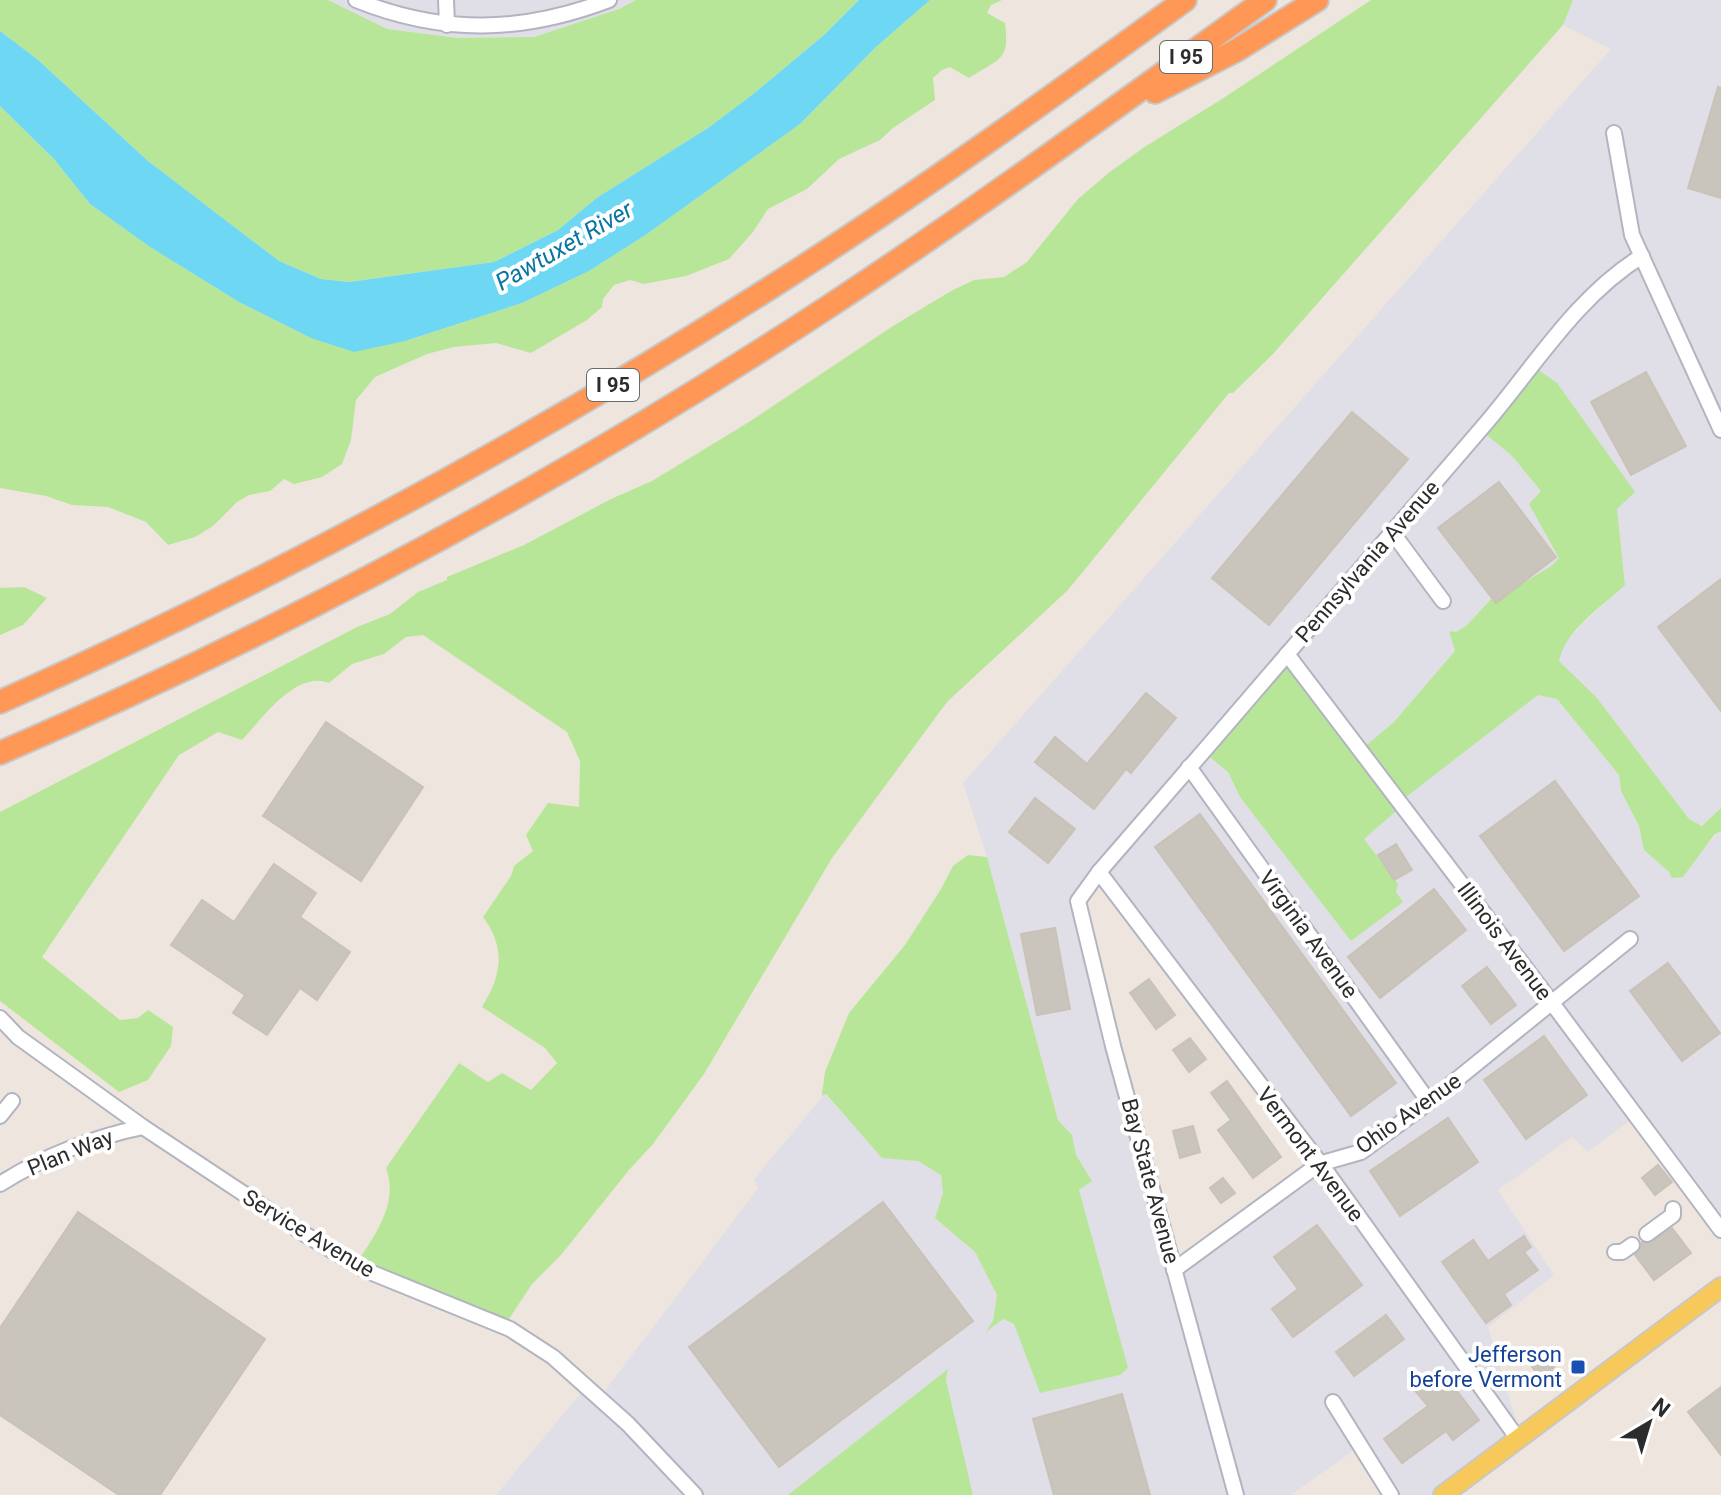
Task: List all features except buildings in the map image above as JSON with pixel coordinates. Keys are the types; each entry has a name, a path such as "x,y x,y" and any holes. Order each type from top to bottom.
{"highway":[{"name":"I 95","path":"0,702 147,635 298,560 449,480 608,388 932,182 1185,0"},
{"name":"I 95","path":"0,753 282,620 436,540 585,457 825,309 970,211 1265,0"},
{"path":"1107,114 1211,64 1317,0"}],"main road":[{"path":"1443,1495 1721,1287"}],"street":[{"path":"356,0 393,13 447,25 505,26 543,21 609,0"},
{"path":"446,0 447,25"},
{"path":"1614,133 1632,235 1721,430"},
{"name":"Pennsylvania Avenue","path":"1099,872 1590,300 1621,269 1642,256"},
{"path":"1392,532 1443,601"},
{"name":"Illinois Avenue","path":"1287,654 1721,1230"},
{"name":"Virginia Avenue","path":"1189,767 1429,1102"},
{"name":"Vermont Avenue","path":"1099,872 1319,1164 1518,1439"},
{"name":"Bay State Avenue","path":"1099,872 1080,897 1080,914 1236,1495"},
{"name":"Ohio Avenue","path":"1174,1270 1319,1164 1361,1152 1429,1102 1630,939"},
{"name":"Service Avenue","path":"0,1018 18,1037 143,1127 306,1235 365,1270 510,1329 553,1357 628,1424 695,1495"},
{"path":"0,1116 12,1101"},
{"name":"Plan Way","path":"0,1184 68,1151 114,1133 143,1127"},
{"path":"1647,1234 1673,1215 1673,1209"},
{"path":"1615,1252 1622,1252 1632,1245"},
{"path":"1333,1402 1391,1495"}],"shaded area":[{"path":"328,0 636,0 619,9 534,37 458,38 387,29"},
{"path":"1573,0 1721,0 1721,808 1702,826 1689,819 1597,698 1558,661 1561,648 1580,626 1625,585 1617,509 1482,431 1512,456 1541,491 1529,504 1560,558 1496,600 1491,599 1467,625 1456,632 1456,651 1394,722 1362,749 1228,772 1240,797 1396,892 1397,884 1364,839 1403,804 1405,797 1538,695 1557,699 1619,775 1621,791 1639,826 1644,850 1672,878 1721,831 1721,1225 1638,1114 1588,1152 1572,1137 1498,1190 1554,1275 1488,1327 1522,1440 1451,1495 1389,1495 1354,1450 1291,1495 973,1495 946,1380 948,1370 788,1495 496,1495 586,1387 601,1396 758,1188 754,1179 825,1094 882,1157 918,1161 941,1175 943,1193 935,1218 975,1252 997,1295 989,1330 1003,1319 1014,1324 1040,1393 1120,1375 1095,1251 1079,1190 1092,1180 1076,1155 1072,1135 1058,1120 987,857 963,783 1611,49 1563,25","holes":["1102,876 1314,1166 1174,1262 1081,899"]}],"green space":[{"path":"0,0 328,0 387,29 458,38 534,37 619,9 636,0 859,0 824,35 752,95 708,128 598,197 558,230 494,262 349,282 321,279 279,261 148,161 37,59 0,31"},
{"path":"930,0 1002,0 991,5 987,13 1005,23 1006,45 1000,58 969,78 950,67 942,70 933,78 935,100 880,140 839,159 807,189 768,209 729,259 686,276 644,284 630,280 614,285 603,299 602,307 587,320 531,353 496,343 454,347 427,354 375,377 356,400 351,440 342,464 322,477 294,484 284,479 270,491 249,495 237,502 213,526 195,537 168,545 146,522 108,507 72,505 46,496 0,488 0,106 54,159 90,204 150,247 239,302 311,338 405,341 522,303 589,271 647,234 800,124 876,47"},
{"path":"1371,0 1573,0 1563,25 1272,355 1233,393 1229,393 1068,590 947,702 832,858 704,1074 653,1144 561,1255 532,1284 507,1322 357,1263 378,1230 387,1206 389,1181 386,1168 459,1063 488,1082 502,1073 531,1090 557,1063 545,1048 482,1007 494,984 499,962 495,940 483,917 511,876 514,866 533,851 526,835 548,803 579,807 580,761 567,732 423,635 406,637 384,654 352,664 329,683 304,683 270,709 242,740 218,732 179,755 42,957 120,1020 138,1018 148,1010 173,1027 171,1046 148,1080 119,1092 0,1001 0,812 357,627 390,614 418,592 447,580 447,577 524,545 652,481 951,291 974,280 1004,277 1027,262 1078,199 1111,171"},
{"path":"1534,367 1557,383 1635,492 1617,509 1625,585 1577,629 1559,661 1597,698 1689,819 1702,826 1721,808 1721,831 1714,835 1683,877 1672,878 1644,850 1639,826 1621,791 1619,775 1557,699 1538,695 1406,797 1403,805 1364,839 1398,884 1396,892 1403,902 1351,941 1240,797 1228,772 1205,753 1286,657 1362,749 1394,722 1455,651 1449,631 1456,632 1467,625 1491,599 1550,567 1559,558 1529,504 1541,491 1512,456 1482,431"},
{"path":"24,587 47,598 23,625 0,635 0,588"},
{"path":"968,855 987,857 1058,1120 1072,1135 1076,1155 1092,1181 1079,1190 1128,1368 1120,1375 1040,1393 1014,1324 1003,1319 986,1332 993,1321 997,1295 975,1252 935,1218 943,1193 941,1175 918,1161 882,1158 826,1094 822,1096 825,1072 849,1013 905,945 953,866"},
{"path":"948,1369 946,1380 973,1495 788,1495"}],"water":[{"name":"Pawtuxet River","path":"859,0 930,0 876,47 800,124 647,234 589,271 522,303 405,341 354,352 311,338 239,302 150,247 90,204 54,159 0,106 0,31 37,59 148,161 279,261 321,279 349,282 494,262 558,230 598,197 708,128 752,95 824,35"}],"place":[{"name":"Jefferson before Vermont","path":"1578,1367"}]}
